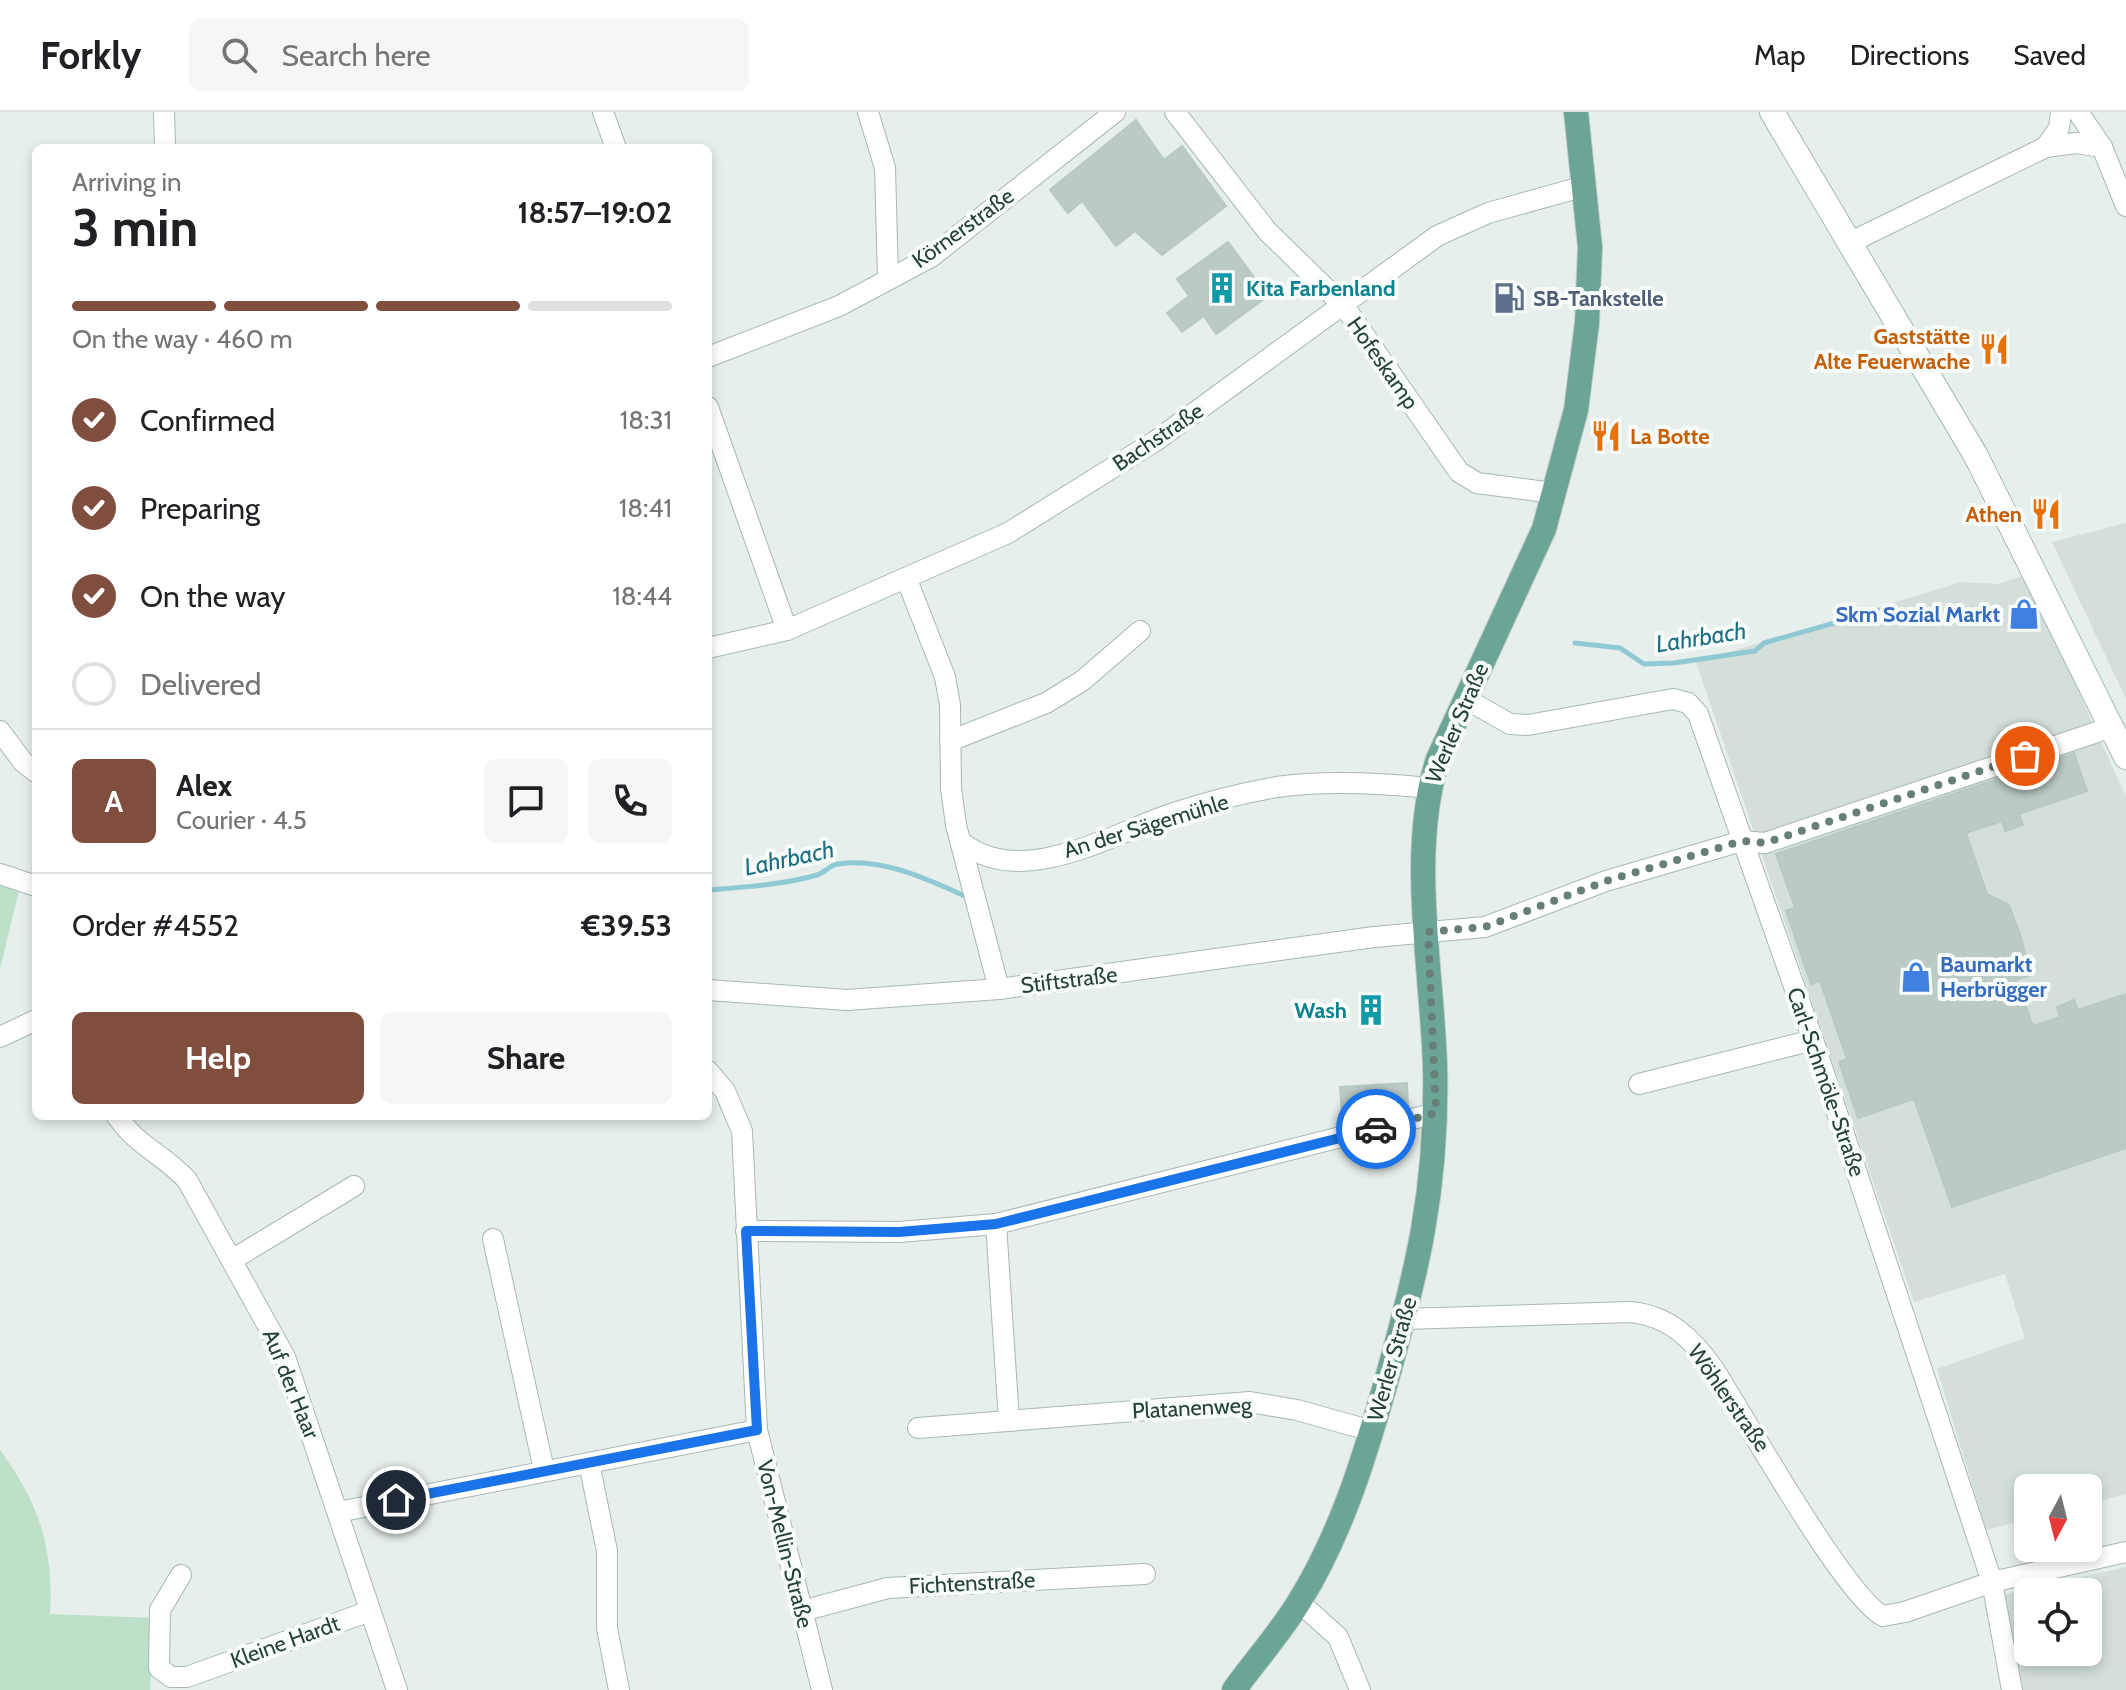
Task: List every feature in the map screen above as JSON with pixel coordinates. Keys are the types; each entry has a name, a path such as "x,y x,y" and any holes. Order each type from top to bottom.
{"main road":[{"name":"Werler Straße","path":"1234,1690 1299,1602 1344,1515 1404,1319 1426,1227 1436,1113 1423,852 1429,788 1544,529 1581,378 1590,247 1576,112"},
{"path":"1772,112 1976,456 2126,757"}],"street":[{"path":"164,112 165,144"},
{"path":"603,112 609,144"},
{"path":"868,112 885,168 888,279"},
{"name":"Körnerstraße","path":"712,355 839,306 931,257 1115,112"},
{"name":"Hofeskamp","path":"1175,112 1267,231 1344,306 1459,472 1477,483 1553,493"},
{"path":"2046,147 2059,128 2061,112"},
{"path":"2078,112 2102,147 2126,206"},
{"path":"1851,242 2046,147 2076,143 2102,147"},
{"name":"Bachstraße","path":"712,647 787,630 907,580 1008,533 1157,440 1437,236 1488,213 1585,186"},
{"path":"712,418 787,630"},
{"path":"907,580 945,677 956,825 964,844 999,989"},
{"path":"950,741 1046,703 1082,681 1140,631"},
{"name":"Carl-Schmöle-Straße","path":"1466,699 1510,724 1528,725 1673,699 1688,703 1698,714 1813,1040 1992,1582 2012,1690"},
{"name":"Stiftstraße","path":"712,990 847,1000 999,989 1485,927 1606,881 1742,841 1765,843 2112,727"},
{"path":"0,731 23,762 32,769"},
{"name":"An der Sägemühle","path":"964,844 980,856 1003,860 1034,859 1072,851 1174,813 1276,788 1429,788"},
{"path":"0,874 32,885"},
{"path":"0,1037 32,1022"},
{"path":"1639,1084 1813,1040"},
{"name":"Von-Mellin-Straße","path":"712,1076 725,1091 742,1131 757,1430 822,1690"},
{"path":"746,1231 899,1232 996,1224 1436,1113"},
{"name":"Auf der Haar","path":"120,1120 139,1142 167,1160 187,1180 285,1357 397,1690"},
{"path":"232,1260 354,1186"},
{"path":"996,1224 1009,1421"},
{"path":"493,1239 544,1470"},
{"name":"Wöhlerstraße","path":"1404,1319 1630,1312 1658,1317 1702,1352 1839,1568 1865,1602 1883,1616 1905,1612 1992,1582"},
{"name":"Platanenweg","path":"918,1428 1250,1402 1297,1410 1372,1431"},
{"path":"338,1512 757,1430"},
{"path":"589,1463 607,1551 607,1628 619,1690"},
{"path":"1992,1582 2126,1552"},
{"name":"Fichtenstraße","path":"802,1611 888,1588 1145,1574"},
{"name":"Kleine Hardt","path":"181,1575 160,1610 159,1668 171,1677 187,1677 370,1611"},
{"path":"1299,1602 1324,1620 1338,1637 1360,1690"}],"shaded area":[{"path":"2126,523 2126,699 2052,542"},
{"path":"2026,575 2126,797 2126,1494 2102,1500 2102,1474 2014,1474 2014,1523 1986,1530 1937,1369 2025,1338 2005,1274 1914,1302 1696,662 1962,582 1998,584"},
{"path":"2126,1567 2126,1690 2018,1690 2001,1600 2006,1594 2014,1592 2014,1666 2102,1666 2102,1578 2077,1578"}],"green space":[{"path":"0,874 21,882 0,969"},
{"path":"0,1450 25,1489 41,1527 49,1568 50,1614 154,1618 150,1690 0,1690"}],"building":[{"path":"1136,120 1164,160 1182,146 1226,206 1162,255 1135,231 1116,246 1082,201 1068,213 1050,190"},
{"name":"Kita Farbenland","path":"1228,242 1268,296 1216,334 1204,316 1182,332 1167,313 1189,296 1177,279"},
{"name":"Baumarkt Herbrügger","path":"2074,753 2087,791 2019,814 2023,825 2005,831 2002,821 1966,833 1987,894 2009,905 2020,934 2031,975 2016,980 2033,1026 2060,1017 2057,1007 2074,1000 2078,1010 2126,994 2126,1148 1952,1207 1914,1099 1858,1118 1839,1062 1847,1059 1820,981 1811,984 1786,911 1795,908 1776,854"},
{"name":"Wash","path":"1377,993 1381,1024 1366,1026 1362,995"},
{"path":"1407,1083 1408,1105 1374,1115 1342,1117 1340,1087"}],"waterway":[{"name":"Lahrbach","path":"1575,643 1620,648 1644,664 1674,663 1755,651 1764,643 1880,610"},
{"name":"Lahrbach","path":"712,890 790,881 817,875 835,865 855,863 905,872 967,897"}],"way so far":[{"path":"1376,1129 1436,1113 1428,932 1485,927 1606,881 1742,841 1765,843 2025,756"}],"place":[{"name":"Kita Farbenland","path":"1222,288"},
{"name":"SB-Tankstelle","path":"1509,298"},
{"name":"Gaststätte Alte Feuerwache","path":"1994,349"},
{"name":"La Botte","path":"1606,436"},
{"name":"Athen","path":"2046,514"},
{"name":"Skm Sozial Markt","path":"2024,614"},
{"name":"Baumarkt Herbrügger","path":"1916,977"},
{"name":"Wash","path":"1371,1010"}],"route":[{"path":"396,1500 757,1430 746,1231 786,1234 899,1232 996,1224 1230,1168 1376,1129"}]}
